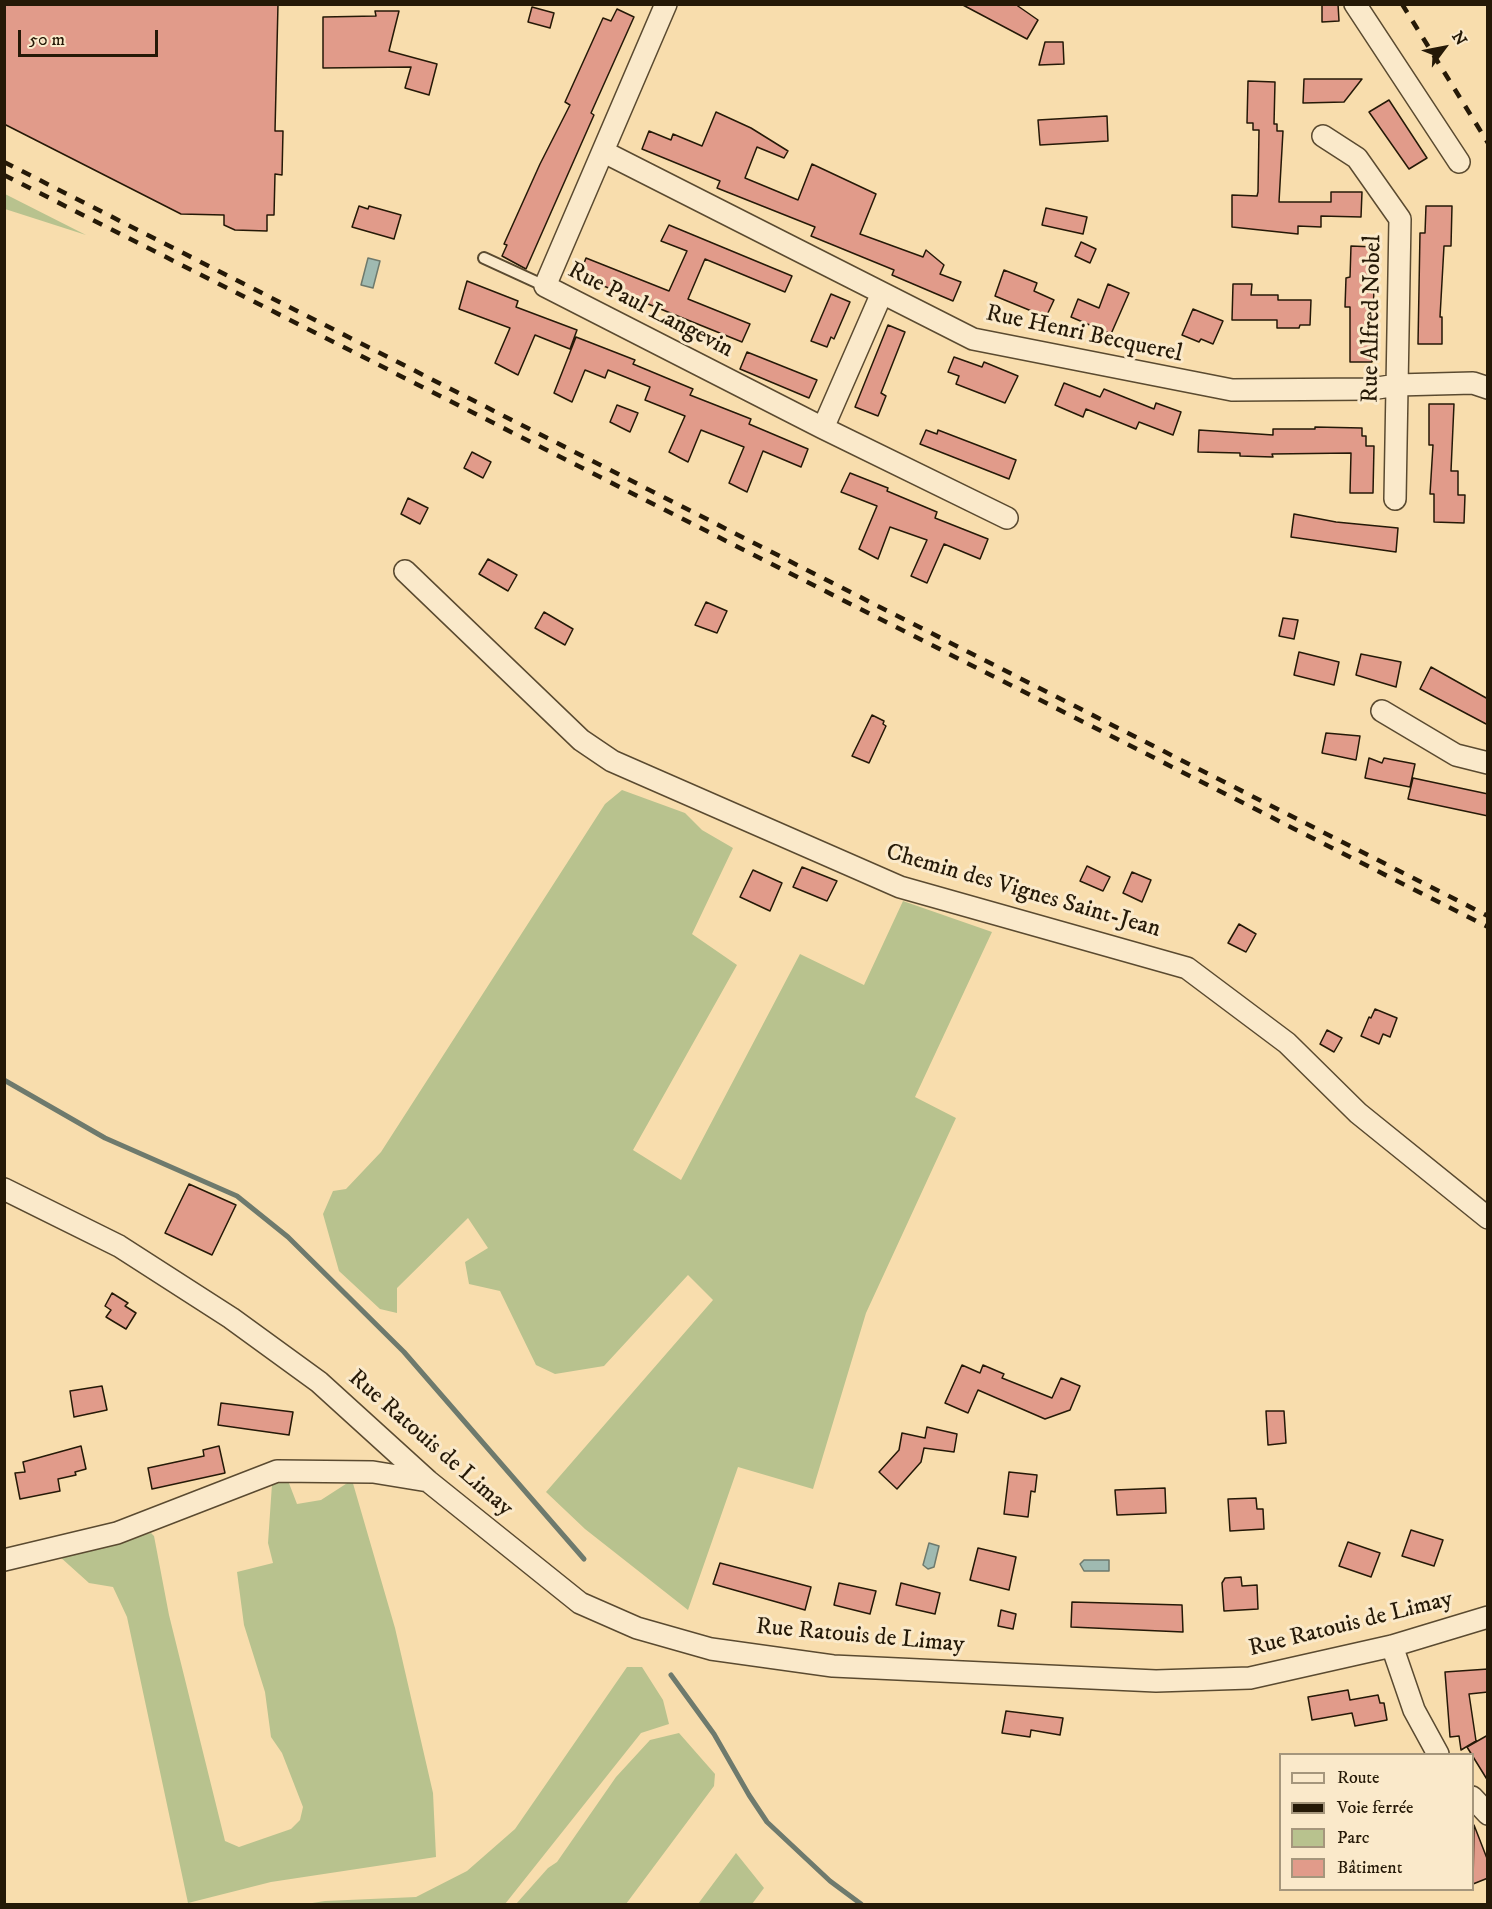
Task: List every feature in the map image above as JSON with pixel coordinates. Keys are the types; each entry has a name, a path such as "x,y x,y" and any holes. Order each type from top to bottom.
{"street":[{"name":"Rue Paul Langevin","path":"666,4 545,286 823,428 1007,518"},
{"path":"1355,4 1459,162"},
{"name":"Rue Alfred Nobel","path":"1323,136 1356,158 1400,219 1395,499"},
{"name":"Rue Henri Becquerel","path":"604,152 973,339 1232,390 1371,389 1397,385 1473,383 1488,388"},
{"path":"823,428 882,293"},
{"name":"Chemin des Vignes Saint-Jean","path":"405,571 581,740 612,761 900,887 1187,968 1287,1043 1358,1113 1488,1218"},
{"path":"1382,711 1456,755 1488,763"},
{"name":"Rue Ratouis de Limay","path":"4,1189 119,1246 231,1318 319,1382 428,1481 580,1603 637,1628 711,1649 833,1666 1156,1682 1258,1678 1392,1646 1488,1617"},
{"path":"4,1560 117,1533 277,1471 373,1472 428,1481"},
{"path":"1392,1646 1414,1710 1437,1753"},
{"path":"1474,1798 1488,1814"}],"lane":[{"path":"484,258 545,286"}],"green space":[{"path":"5,194 86,235 5,209"},
{"path":"622,790 685,813 702,830 733,848 692,934 737,965 633,1150 681,1180 800,954 864,985 903,901 992,932 915,1097 956,1118 866,1313 813,1489 738,1467 688,1610 585,1529 546,1492 713,1300 688,1275 604,1366 555,1374 536,1365 500,1291 469,1284 465,1262 488,1248 468,1218 397,1288 397,1313 380,1309 339,1271 323,1214 333,1191 346,1189 381,1152 605,804"},
{"path":"287,1478 297,1504 321,1500 352,1480 395,1628 433,1793 436,1857 271,1882 188,1903 127,1617 113,1587 89,1583 59,1556 151,1533 154,1536 169,1615 225,1841 239,1847 291,1829 300,1820 303,1807 282,1753 271,1737 265,1692 244,1625 237,1572 273,1563 268,1543 272,1484"},
{"path":"627,1667 642,1667 663,1700 669,1724 641,1733 505,1904 306,1904 416,1897 467,1871 515,1829"},
{"path":"679,1733 715,1774 714,1786 626,1904 516,1904 548,1868 557,1862 616,1777 650,1740"},
{"path":"736,1853 764,1888 752,1904 698,1904"}],"water":[{"path":"368,258 380,261 373,288 361,285"},
{"path":"929,1543 939,1546 934,1567 928,1569 923,1565"},
{"path":"1084,1560 1109,1560 1109,1571 1084,1571 1080,1564"}],"building":[{"path":"4,4 278,4 275,131 283,131 282,175 275,174 274,215 267,215 267,231 235,230 224,225 224,215 181,214 4,124"},
{"path":"961,4 1015,4 1038,20 1027,39"},
{"path":"1322,4 1338,4 1339,21 1322,22"},
{"path":"532,7 554,13 550,28 528,22"},
{"path":"617,9 634,17 591,113 594,115 526,269 502,256 507,245 504,244 570,105 565,102 603,18 611,21"},
{"path":"375,11 399,11 389,51 437,64 429,95 405,88 411,67 323,68 323,17 376,16"},
{"path":"1045,42 1063,42 1064,64 1039,65"},
{"path":"1304,79 1362,79 1344,102 1303,103"},
{"path":"1248,81 1275,82 1274,124 1277,124 1277,131 1283,131 1279,202 1331,202 1331,192 1362,192 1361,217 1321,216 1321,227 1298,226 1298,234 1232,227 1232,195 1257,196 1258,192 1259,130 1253,130 1253,123 1247,123"},
{"path":"1389,100 1427,158 1409,169 1369,112"},
{"path":"716,112 751,128 788,151 784,158 757,147 745,178 798,200 812,164 876,194 860,234 923,257 926,250 944,265 940,274 961,282 953,301 892,275 894,270 811,236 815,227 717,188 720,181 642,149 649,131 671,140 673,134 702,146"},
{"path":"1107,116 1108,141 1040,145 1038,120"},
{"path":"359,206 368,209 369,206 401,215 394,239 352,227"},
{"path":"1426,206 1452,206 1451,246 1444,246 1440,317 1442,317 1442,344 1418,344 1420,233 1425,233"},
{"path":"1046,208 1087,217 1083,234 1042,225"},
{"path":"669,225 792,276 785,292 705,259 688,299 750,324 742,342 579,276 586,258 669,291 687,251 661,241"},
{"path":"1081,242 1096,249 1090,263 1075,256"},
{"path":"1351,246 1375,247 1372,362 1350,362 1350,307 1345,307 1346,278 1350,277"},
{"path":"1004,270 1037,283 1034,291 1054,300 1046,317 995,296"},
{"path":"467,281 518,301 516,307 577,330 570,349 535,335 518,375 495,363 510,328 459,309"},
{"path":"1108,284 1129,293 1111,334 1071,317 1078,299 1099,308"},
{"path":"1233,284 1252,284 1251,295 1278,295 1278,300 1311,300 1310,325 1300,325 1299,328 1277,328 1277,320 1232,320"},
{"path":"831,294 850,302 834,339 831,337 827,347 811,341"},
{"path":"1193,309 1223,321 1213,344 1201,339 1199,342 1182,335"},
{"path":"888,325 905,332 881,393 886,396 878,416 855,407"},
{"path":"576,337 635,360 633,364 693,389 690,395 751,419 749,424 808,449 801,467 763,451 747,492 729,483 744,447 701,430 688,462 669,452 685,416 645,400 650,387 608,370 605,378 585,370 572,402 554,393"},
{"path":"747,352 817,380 809,398 740,369"},
{"path":"954,357 982,367 984,362 1018,376 1005,403 956,384 959,376 948,372"},
{"path":"1064,383 1100,397 1104,389 1154,409 1156,403 1181,412 1173,435 1139,422 1136,429 1086,409 1083,417 1055,405"},
{"path":"1429,404 1454,404 1451,471 1458,471 1458,495 1465,495 1464,523 1434,522 1434,494 1430,494 1433,445 1429,445"},
{"path":"617,405 638,413 630,432 610,422"},
{"path":"1315,427 1362,428 1362,436 1366,436 1366,446 1374,446 1373,493 1350,493 1351,453 1272,454 1273,457 1198,452 1199,430 1273,435 1273,429 1315,429"},
{"path":"926,430 937,434 938,430 1016,460 1009,479 920,444"},
{"path":"472,452 491,462 483,478 464,468"},
{"path":"850,473 888,488 887,491 937,512 935,518 988,539 980,559 944,544 927,583 911,576 927,540 890,527 878,559 859,549 877,506 841,492"},
{"path":"408,498 428,508 420,524 401,514"},
{"path":"1294,514 1336,522 1398,528 1396,552 1291,537"},
{"path":"488,559 517,575 508,591 479,574"},
{"path":"706,602 727,611 717,633 695,625"},
{"path":"544,612 573,629 565,645 535,628"},
{"path":"1283,618 1298,620 1294,639 1279,636"},
{"path":"1299,652 1339,662 1334,685 1294,675"},
{"path":"1361,654 1401,662 1396,687 1356,675"},
{"path":"1431,667 1488,699 1488,725 1420,689"},
{"path":"872,715 884,721 883,724 886,726 869,763 852,756"},
{"path":"1326,733 1360,736 1356,760 1322,753"},
{"path":"1369,758 1382,763 1384,758 1415,764 1410,787 1365,778"},
{"path":"1413,778 1488,794 1488,816 1408,799"},
{"path":"1087,866 1110,877 1103,891 1080,881"},
{"path":"802,867 837,881 827,901 793,887"},
{"path":"753,870 782,883 770,911 740,897"},
{"path":"1132,872 1151,880 1142,902 1123,893"},
{"path":"1239,924 1256,934 1246,952 1228,943"},
{"path":"1375,1009 1397,1018 1390,1037 1383,1034 1379,1044 1361,1036"},
{"path":"1327,1030 1342,1038 1334,1052 1320,1044"},
{"path":"189,1184 236,1205 212,1255 165,1233"},
{"path":"112,1293 128,1303 125,1306 136,1313 126,1329 106,1317 111,1310 105,1306"},
{"path":"962,1365 980,1373 983,1365 1004,1374 1002,1378 1052,1398 1061,1378 1080,1386 1070,1410 1045,1419 978,1390 968,1413 945,1403"},
{"path":"102,1386 107,1410 74,1417 70,1391"},
{"path":"221,1403 293,1412 289,1435 218,1425"},
{"path":"1266,1411 1284,1411 1286,1443 1268,1445"},
{"path":"927,1427 957,1434 954,1452 924,1448 921,1462 897,1489 879,1472 899,1450 902,1433 925,1438"},
{"path":"81,1446 86,1469 75,1472 76,1475 58,1479 60,1491 20,1499 15,1473 25,1472 23,1462"},
{"path":"219,1446 225,1473 152,1489 148,1468 204,1456 203,1450"},
{"path":"1009,1472 1037,1475 1035,1492 1031,1491 1028,1517 1004,1514"},
{"path":"1165,1488 1166,1513 1117,1515 1115,1490"},
{"path":"1256,1498 1257,1509 1263,1509 1264,1529 1230,1531 1228,1499"},
{"path":"1411,1530 1443,1540 1434,1566 1402,1556"},
{"path":"1348,1542 1380,1553 1371,1577 1339,1566"},
{"path":"978,1548 1016,1557 1009,1590 970,1580"},
{"path":"720,1563 811,1587 805,1610 713,1584"},
{"path":"1241,1577 1242,1586 1257,1585 1258,1609 1224,1611 1222,1583 1225,1578"},
{"path":"839,1583 876,1591 870,1614 834,1605"},
{"path":"901,1583 940,1593 935,1614 896,1605"},
{"path":"1072,1602 1182,1605 1183,1632 1071,1627"},
{"path":"1001,1610 1016,1614 1013,1629 998,1626"},
{"path":"1488,1669 1488,1692 1469,1694 1476,1741 1461,1750 1459,1736 1450,1737 1445,1672"},
{"path":"1348,1690 1350,1700 1378,1695 1380,1703 1384,1703 1387,1720 1355,1726 1352,1713 1312,1720 1308,1697"},
{"path":"1006,1711 1063,1718 1060,1735 1031,1730 1030,1737 1002,1733"},
{"path":"1488,1735 1488,1781 1474,1758 1474,1753 1471,1753 1467,1747"},
{"path":"1474,1825 1488,1861 1488,1878 1474,1884"}],"waterway":[{"path":"4,1080 105,1138 237,1196 288,1237 404,1352 584,1559"},
{"path":"671,1675 714,1734 767,1822 830,1881 861,1904"}],"railway":[{"path":"1402,4 1488,143"},
{"path":"4,162 1488,916"},
{"path":"4,175 1488,927"}]}
